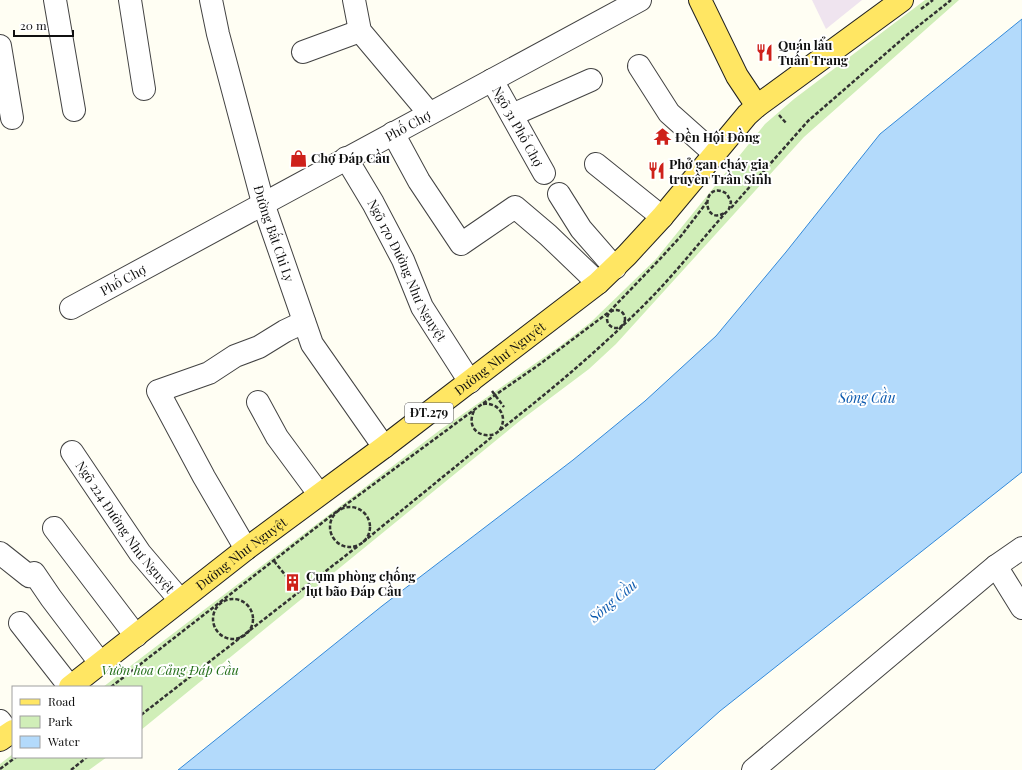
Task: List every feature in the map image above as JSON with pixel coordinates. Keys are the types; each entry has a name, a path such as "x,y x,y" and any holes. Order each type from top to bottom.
{"main road":[{"path":"700,0 738,76 766,109"},
{"name":"Đường Như Nguyệt","path":"71,686 246,549 384,447 598,283 627,256 662,217 738,125 766,109 902,0"}],"street":[{"path":"55,0 74,110"},
{"path":"130,0 144,89"},
{"name":"Đường Bất Chi Ly","path":"212,0 218,34 263,203 312,344 384,447"},
{"path":"354,0 360,31 429,113"},
{"name":"Phố Chợ","path":"71,308 393,132 640,0"},
{"path":"303,52 360,31"},
{"path":"0,46 12,118"},
{"path":"639,66 669,113 715,154"},
{"name":"Ngõ 31 Phố Chợ","path":"492,80 544,173"},
{"path":"512,115 591,80"},
{"path":"393,132 419,181 460,244 515,207 548,235 598,283"},
{"name":"Ngõ 170 Đường Như Nguyệt","path":"346,158 373,203 403,260 422,307 470,382"},
{"path":"596,164 662,217"},
{"path":"559,194 581,229 615,268"},
{"path":"246,549 204,477 158,391 209,373 235,356 259,347 304,322"},
{"path":"258,402 277,437 319,494"},
{"name":"Ngõ 224 Đường Như Nguyệt","path":"72,452 140,553 180,600"},
{"path":"54,528 136,636"},
{"path":"753,770 996,566 1022,548"},
{"path":"0,554 29,576 34,573 101,664"},
{"path":"996,566 1022,608"},
{"path":"20,623 69,686"}],"path":[{"path":"142,714 358,546 598,350 647,302 808,121 877,60 951,0"},
{"path":"766,109 786,123"},
{"path":"726,212 720,215 712,213 707,208 709,196 712,193 720,191 724,192 730,198 731,202 729,209"},
{"path":"112,686 336,512 609,312 676,240 707,202"},
{"path":"615,309 621,311 625,316 623,324 618,328 609,326 606,317 609,312 615,309"},
{"path":"492,391 504,408"},
{"path":"495,434 485,436 475,430 471,421 472,415 478,407 483,404 488,404 493,405 501,411 503,421 499,431"},
{"path":"358,546 347,548 341,546 332,536 330,524 332,517 336,512 342,508 355,507 366,515 370,527 367,538 363,542"},
{"path":"274,561 286,576"},
{"path":"232,598 244,602 249,607 253,618 250,630 246,634 236,639 224,637 214,628 212,622 213,615 215,608 219,603 232,598"},
{"path":"0,769 15,758"},
{"path":"71,770 86,758"}],"shaded area":[{"path":"812,0 862,0 826,29"}],"green space":[{"name":"Vườn hoa Cảng Đáp Cầu","path":"925,0 959,0 804,137 616,344 589,369 521,420 142,729 142,686 104,686 440,430 560,346 591,322 656,259 765,124 794,99"},
{"path":"12,755 12,758 106,758 89,770 0,770 0,764"}],"water":[{"name":"Sông Cầu","path":"1022,19 1022,472 720,711 654,770 178,770 382,606 573,460 645,401 716,336 786,252 880,134"}],"place":[{"name":"Quán lẩu Tuấn Trang","path":"765,52"},
{"name":"Đền Hội Đồng","path":"662,137"},
{"name":"Chợ Đáp Cầu","path":"298,158"},
{"name":"Phở gan cháy gia truyền Trần Sinh","path":"656,171"},
{"name":"Cụm phòng chống lụt bão Đáp Cầu","path":"293,583"}]}
